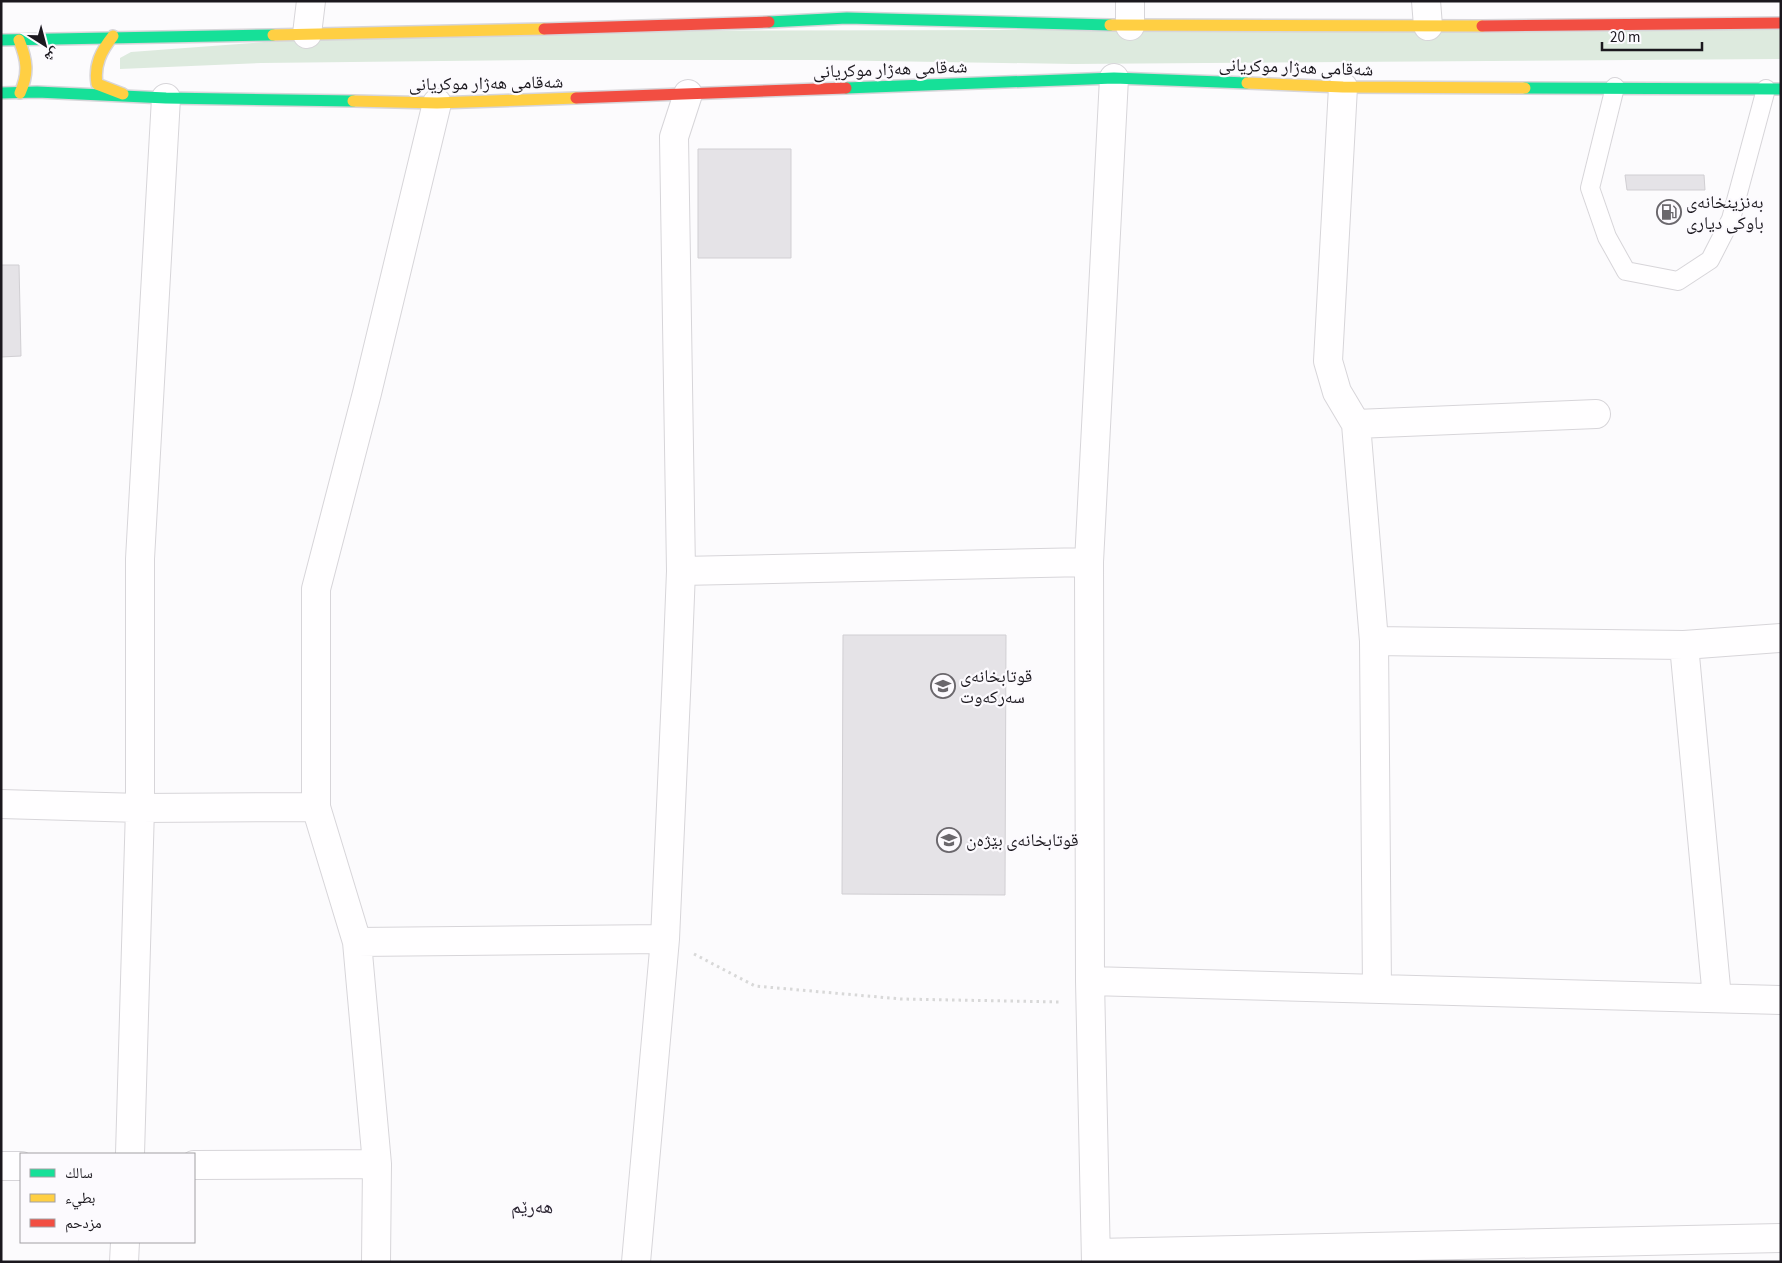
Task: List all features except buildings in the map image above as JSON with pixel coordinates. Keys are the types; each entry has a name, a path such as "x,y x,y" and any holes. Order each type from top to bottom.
{"highway":[{"path":"1,40 113,36 649,27 846,9 1130,14 1427,14 1781,22"},
{"path":"113,36 100,51 95,76 97,84 124,95"},
{"path":"19,40 27,61 28,74 20,93"},
{"name":"شەقامی ھەژار موکریانی","path":"1,93 437,103 1114,78 1343,87 1773,89"}],"street":[{"path":"307,34 311,1"},
{"path":"1114,78 1089,562 1090,992 1096,1257 1781,1238"},
{"path":"1343,87 1328,361 1337,392 1356,424 1374,641 1377,989"},
{"path":"636,1262 665,939 680,571 674,137 688,94"},
{"path":"130,1153 140,808 140,559 166,98"},
{"path":"376,1262 377,1164 357,942 355,928 316,807 316,589 367,393 437,103"},
{"path":"1356,424 1596,414"},
{"path":"680,571 1089,562"},
{"path":"1374,641 1684,645 1781,638"},
{"path":"1684,645 1717,998"},
{"path":"1,804 140,808 316,807"},
{"path":"357,942 665,939"},
{"path":"1090,992 1377,989 1781,1000"},
{"path":"195,1165 377,1164"},
{"path":"1,1166 20,1166"},
{"path":"124,1262 125,1243"}],"lane":[{"path":"1615,87 1590,188 1608,238 1626,271 1678,281 1710,260 1731,219 1773,89"}],"path":[{"path":"665,939 756,986 901,999 1090,992"}],"shaded area":[{"path":"1781,29 1781,59 1073,64 816,60 535,60 261,63 120,69 120,58 131,52 412,31"}],"traffic: fast":[{"path":"769,22 847,18 1110,25"},
{"path":"1,40 273,35"},
{"path":"846,88 1114,78 1247,83"},
{"path":"1525,88 1781,89"},
{"path":"1,93 37,92 166,98 353,101"}],"traffic: slow":[{"path":"1110,25 1482,26"},
{"path":"273,35 544,29"},
{"path":"113,36 99,58 96,77 97,84 123,94"},
{"path":"19,40 26,66 25,79 20,93"},
{"path":"1247,83 1343,87 1525,88"},
{"path":"353,101 437,103 576,98"}],"traffic: jam":[{"path":"544,29 769,22"},
{"path":"1482,26 1781,23"},
{"path":"576,98 846,88"}],"place":[{"name":"بەنزینخانەی باوکی دیاری","path":"1669,212"},
{"name":"قوتابخانەی سەرکەوت","path":"943,686"},
{"name":"قوتابخانەی بێژەن","path":"949,840"}],"district":[{"name":"ھەرێم","path":"532,1206"}]}
